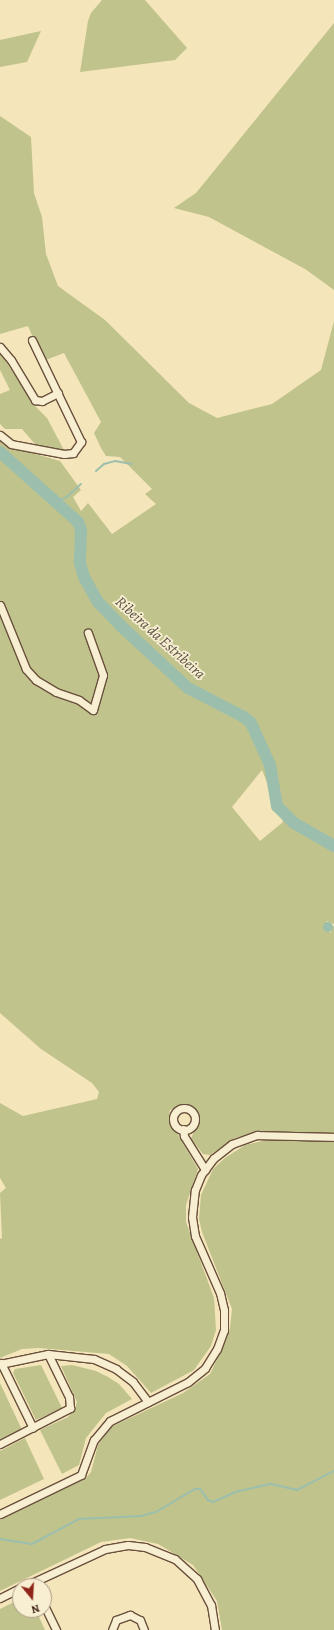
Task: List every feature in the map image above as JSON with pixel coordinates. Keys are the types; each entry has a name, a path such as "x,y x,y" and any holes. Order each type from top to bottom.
{"street":[{"path":"0,435 11,444 64,454 73,453 81,439 32,340"},
{"path":"0,347 12,360 35,400 42,401 58,393"},
{"path":"0,605 26,669 31,675 56,692 79,700 93,710 103,675 88,633"},
{"path":"183,1129 184,1136 205,1170"},
{"path":"0,1514 81,1475 94,1440 102,1428 110,1421 188,1382 204,1368 217,1349 224,1330 224,1310 220,1293 193,1227 194,1197 205,1170 219,1154 246,1138 260,1135 334,1137"},
{"path":"33,1428 1,1364 48,1354 79,1356 104,1363 133,1382 148,1402"},
{"path":"0,1444 68,1411 71,1404 48,1354"},
{"path":"46,1578 98,1551 112,1547 137,1546 161,1552 175,1559 191,1573 202,1586 211,1605 214,1630"},
{"path":"0,1598 12,1592"},
{"path":"112,1630 116,1620 130,1615 140,1620 144,1630"},
{"path":"50,1618 56,1630"}],"green space":[{"path":"102,0 145,0 187,48 175,60 80,72 88,21 91,13"},
{"path":"334,23 334,290 305,269 209,217 174,208 196,193"},
{"path":"41,31 27,62 0,67 0,40"},
{"path":"0,116 31,137 34,193 42,217 46,254 58,286 105,320 189,403 217,418 272,404 321,370 334,321 334,924 326,921 330,933 334,925 334,1134 260,1131 235,1138 210,1155 203,1154 191,1139 198,1120 196,1113 191,1106 179,1105 170,1110 169,1116 173,1126 198,1169 186,1205 186,1222 214,1298 216,1330 211,1346 194,1370 151,1393 127,1366 109,1354 39,1348 22,1349 0,1358 0,1239 2,1238 0,1193 6,1188 0,1178 0,1103 23,1116 97,1099 99,1092 92,1083 41,1049 0,1013 0,440 18,449 60,461 81,490 73,497 81,511 88,503 112,534 156,504 145,494 152,489 120,457 106,456 101,448 94,433 101,422 64,353 43,361 28,326 0,334","holes":["262,770 283,822 260,841 232,807"]},
{"path":"0,352 33,404 47,418 65,452 35,444 22,429 5,429 0,424 0,394 10,390 0,370"},
{"path":"271,1139 334,1141 334,1630 222,1630 217,1601 193,1565 158,1544 130,1538 101,1542 27,1578 12,1578 12,1585 0,1591 0,1520 86,1478 91,1472 98,1445 111,1427 183,1393 210,1374 224,1345 230,1328 232,1309 202,1232 199,1219 201,1195 213,1169 225,1158 245,1145"},
{"path":"41,1365 62,1408 36,1420 13,1373 15,1369"},
{"path":"72,1365 96,1371 108,1377 119,1384 132,1399 106,1413 86,1438 79,1465 62,1474 40,1430 68,1417 75,1409 77,1402 61,1366"},
{"path":"0,1383 22,1430 0,1439"},
{"path":"25,1438 44,1479 0,1500 0,1451"},
{"path":"12,1603 12,1618 40,1618 45,1630 0,1630 0,1609"}],"shaded area":[{"path":"326,922 330,922 332,923 332,931 326,932 323,929 323,925"}],"waterway":[{"name":"Ribeira da Estribeira","path":"0,452 78,522 81,530 80,563 84,577 98,602 121,626 188,688 244,717 251,723 270,765 277,806 294,823 334,846"},
{"path":"96,471 104,464 115,461 132,464"},
{"path":"58,501 67,497 81,484"},
{"path":"0,1539 32,1544 79,1519 141,1516 156,1512 195,1489 200,1489 208,1500 213,1502 235,1492 271,1484 297,1490 334,1471"}]}
